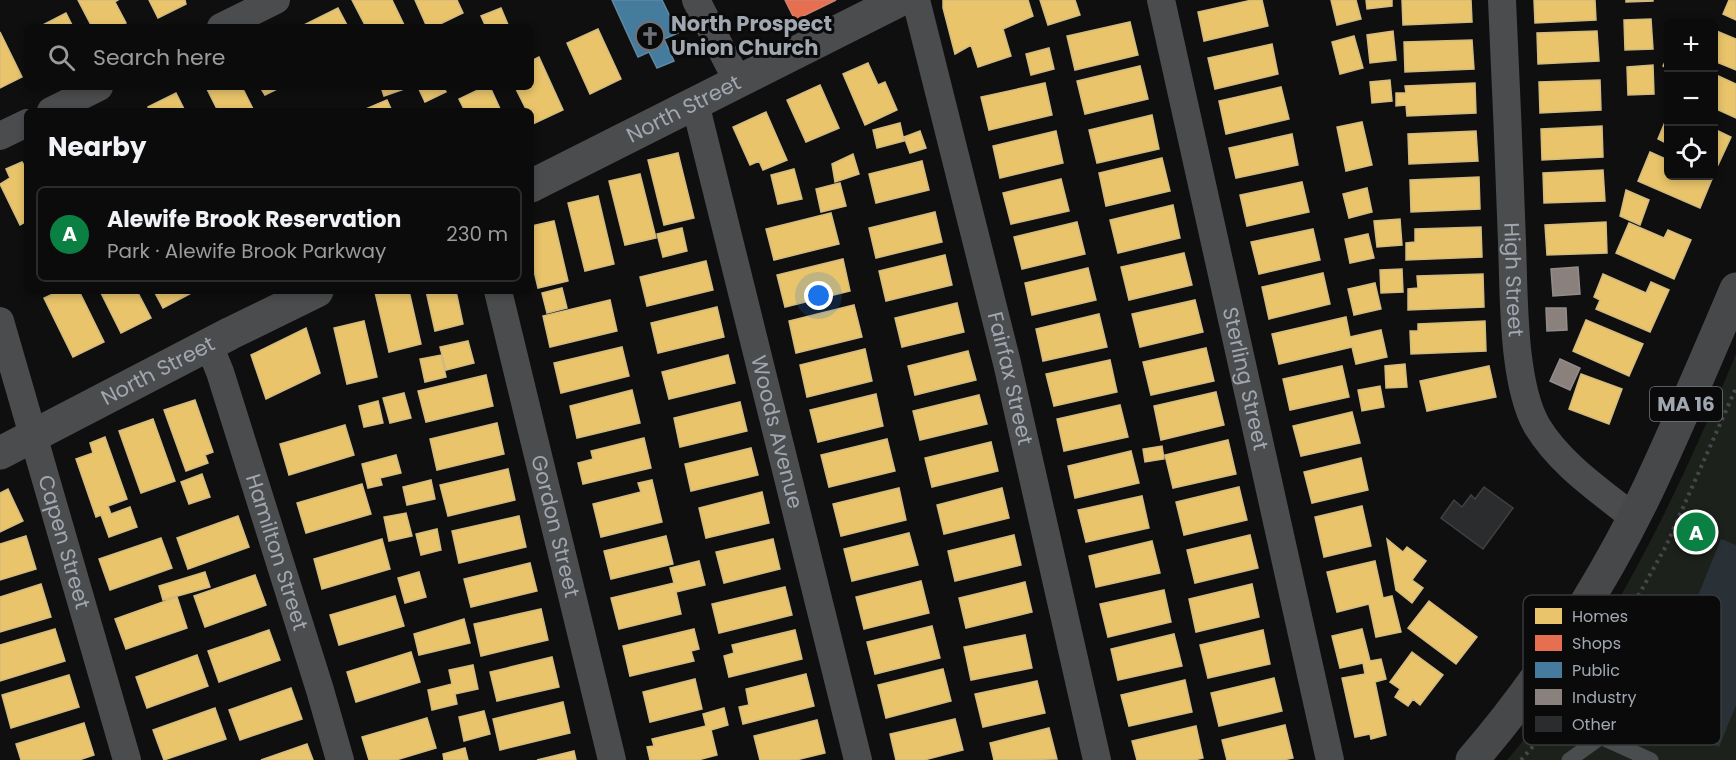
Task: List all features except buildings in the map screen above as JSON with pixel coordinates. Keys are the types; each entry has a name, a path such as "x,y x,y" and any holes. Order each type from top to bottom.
{"main road":[{"name":"MA 16","path":"1589,595 1633,517 1670,442 1736,289"},
{"name":"MA 16","path":"1472,760 1523,694"}],"street":[{"path":"227,24 276,0"},
{"path":"696,0 738,82"},
{"name":"North Street","path":"534,184 900,0"},
{"name":"Fairfax Street","path":"916,0 1007,363 1097,760"},
{"name":"Sterling Street","path":"1161,0 1329,760"},
{"name":"High Street","path":"1502,0 1515,305 1524,392 1537,426 1553,448 1575,472 1633,517"},
{"path":"57,108 93,90"},
{"name":"Woods Avenue","path":"695,103 858,760"},
{"path":"0,136 24,124"},
{"name":"North Street","path":"0,453 311,294"},
{"name":"Gordon Street","path":"499,294 612,760"},
{"name":"Capen Street","path":"0,321 128,760"},
{"name":"Hamilton Street","path":"209,345 231,406 340,760"}],"lane":[{"path":"1569,760 1590,745"},
{"path":"1616,745 1651,760"}],"path":[{"path":"1639,595 1666,546 1736,388"},
{"path":"1521,760 1534,745"}],"shaded area":[{"path":"1736,354 1736,760 1507,760 1523,740 1523,745 1721,745 1721,595 1621,595 1664,514"},
{"path":"1721,539 1736,545 1736,705 1721,742 1721,595 1698,595"}],"place":[{"name":"North Prospect Union Church","path":"650,36"},
{"name":"Alewife Brook Reservation","path":"1696,532"}]}
